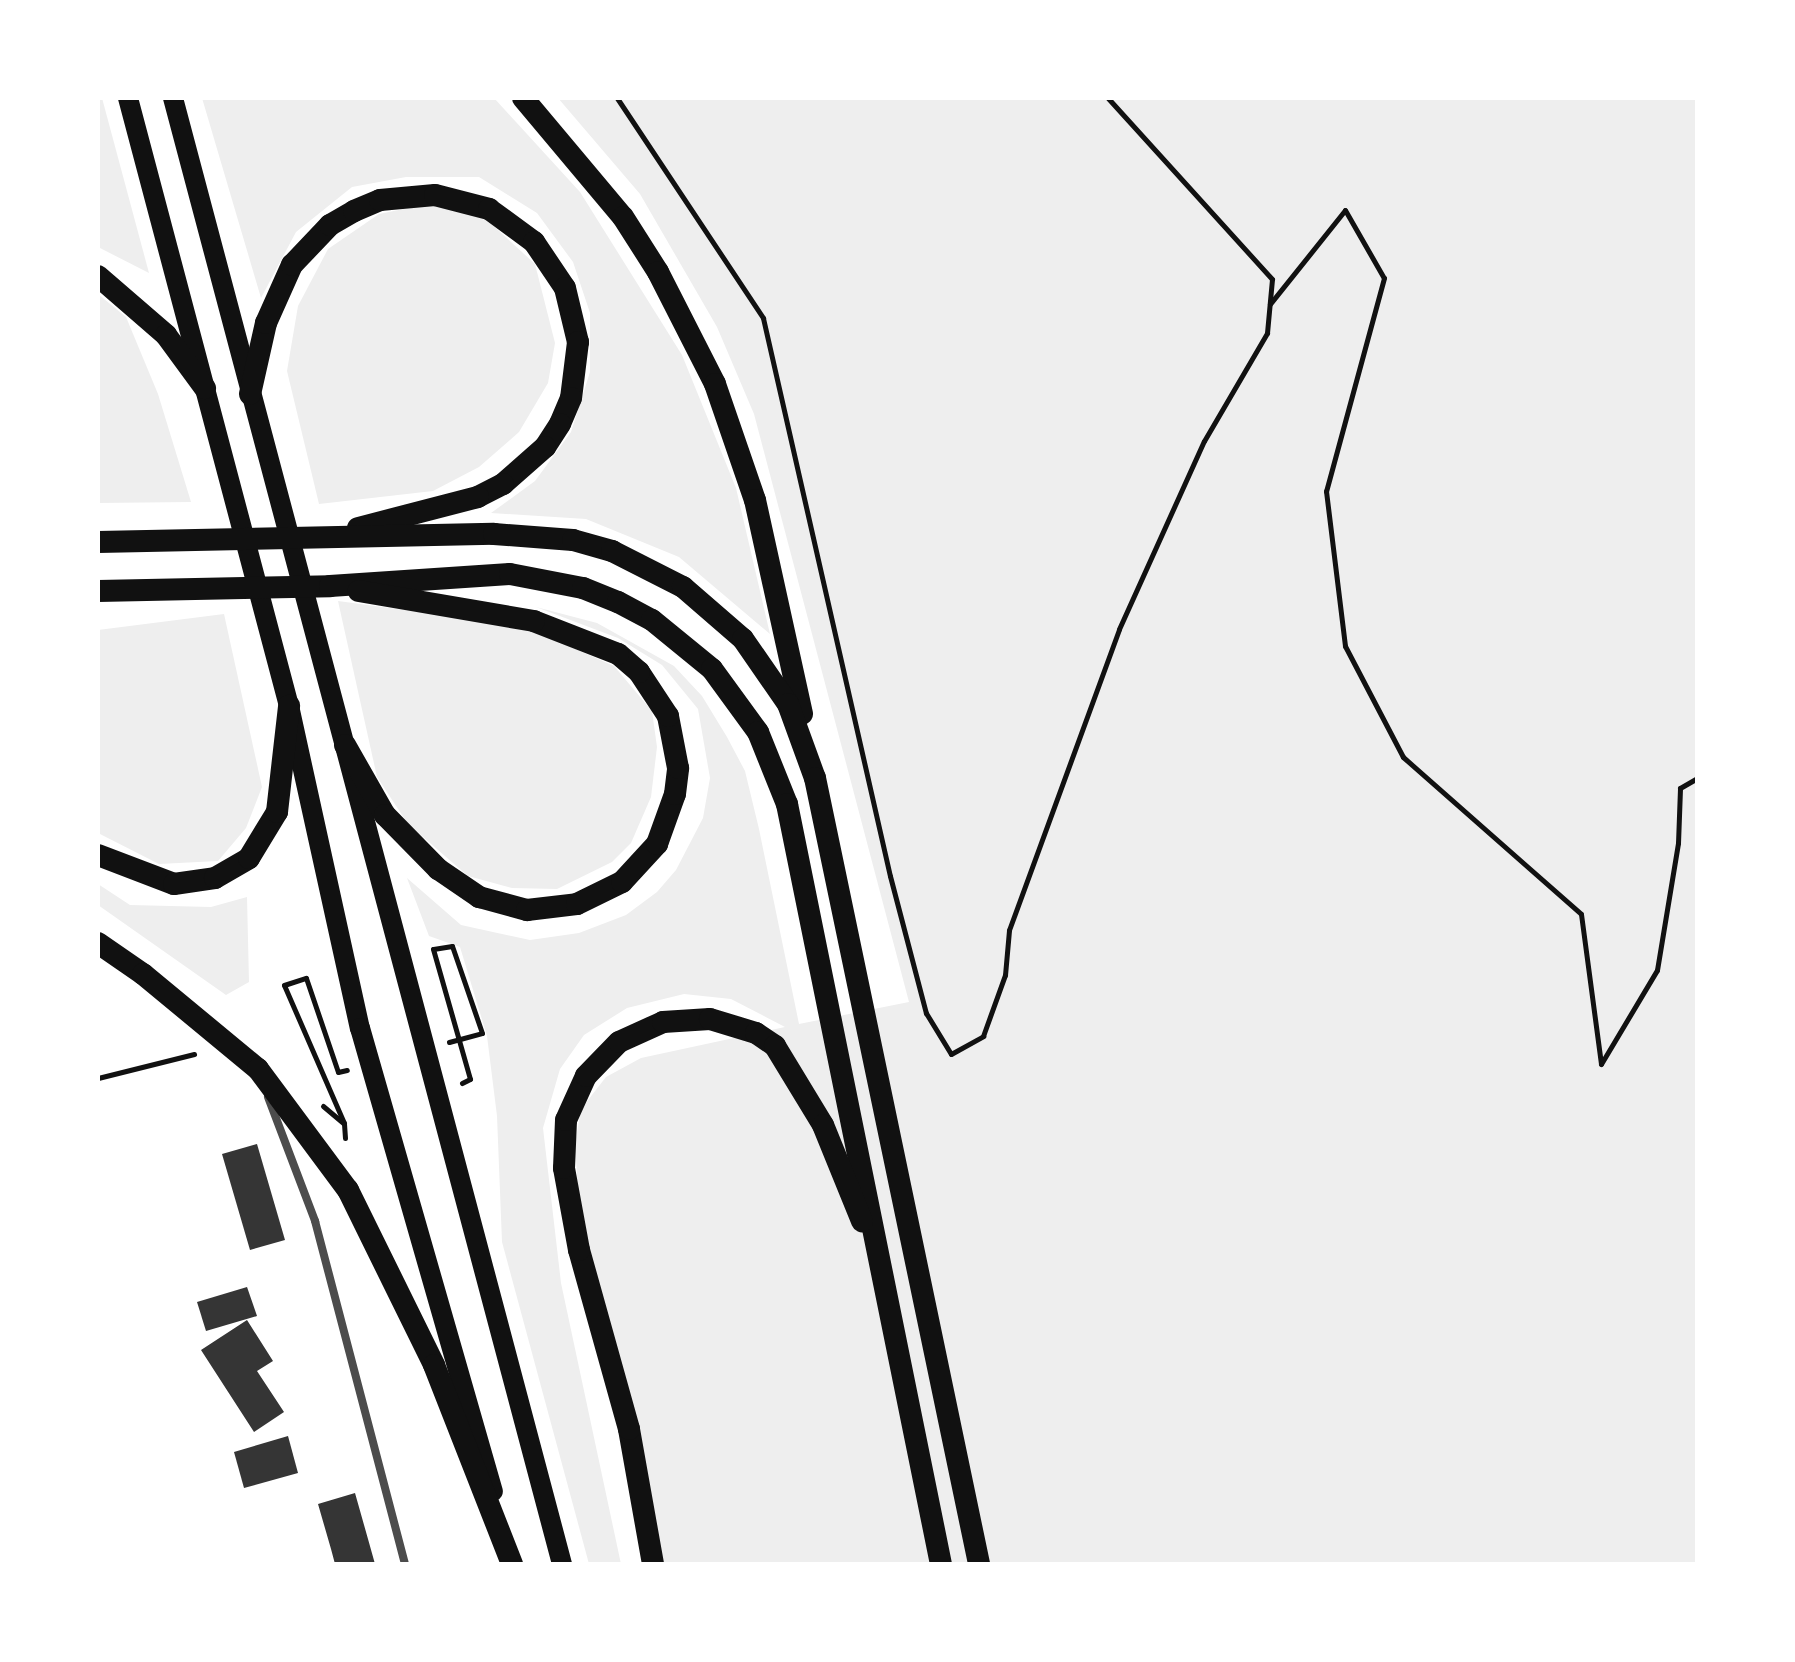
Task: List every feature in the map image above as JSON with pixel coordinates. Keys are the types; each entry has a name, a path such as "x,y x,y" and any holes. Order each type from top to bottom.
{"highway":[{"path":"523,98 623,217 671,294 715,384 755,500 979,1564"},
{"path":"250,394 266,323 292,265 330,225 380,200 435,195 489,209 534,242 565,288 578,342 571,398 545,447 525,468 478,497 314,538"},
{"path":"98,276 166,335 205,388"},
{"path":"98,542 534,535 599,548 649,567 683,587 743,639 788,704 815,778"},
{"path":"98,591 330,586 485,573 583,588 652,620 683,642 737,699 775,766 787,804 941,1564"},
{"path":"330,586 534,621 618,654 639,672 668,716 678,768 675,794 657,844 622,882 577,904 527,910 479,897 438,869 385,815 345,745"},
{"path":"98,601 121,591"},
{"path":"98,855 174,884 215,878 249,858 277,812 289,706"},
{"path":"98,943 258,1069 348,1190 434,1365 513,1564"},
{"path":"653,1564 629,1429 579,1250 564,1168 566,1120 593,1066 640,1030 686,1018 733,1023 775,1046 823,1125 883,1273"}],"main road":[{"path":"128,98 289,706 360,1028 513,1564"},
{"path":"173,98 562,1564"}],"street":[{"path":"258,1069 315,1221 405,1564"}],"path":[{"path":"617,98 763,318 894,891 926,1013 951,1054 983,1036 1005,975 1009,930 1119,629 1204,441 1267,333 1272,279 1108,98"},
{"path":"1270,305 1345,210 1384,278 1326,491 1345,646 1403,757 1581,914 1601,1064 1657,970 1678,843 1680,788 1697,778"},
{"path":"470,1079 433,949 452,946 482,1033"},
{"path":"338,1072 306,978 284,985 344,1123"},
{"path":"98,1078 232,1048"}],"shaded area":[{"path":"98,98 102,98 149,273 98,247"},
{"path":"202,98 494,98 580,192 682,355 736,488 770,634 679,557 586,519 491,513 535,481 571,432 590,372 590,313 573,262 537,213 479,177 406,177 352,187 296,232 261,298"},
{"path":"558,98 1697,98 1697,1564 653,1564 578,1190 575,1144 581,1109 606,1077 641,1058 785,1027 731,999 684,994 627,1008 584,1035 560,1069 543,1128 561,1283 621,1564 589,1564 502,1242 497,1116 487,1036 460,947 429,936 407,878 461,925 530,940 579,933 626,915 657,892 676,870 703,818 710,778 698,709 662,665 618,638 536,607 597,623 674,666 702,696 745,771 799,1024 909,1002 754,414 717,327 640,194"},
{"path":"428,204 485,218 535,264 555,343 548,383 519,432 479,467 433,491 319,504 287,371 298,306 328,249 379,214"},
{"path":"98,294 126,317 158,394 191,502 98,503"},
{"path":"338,601 523,626 614,666 652,711 657,747 651,797 631,843 612,862 557,889 512,888 468,876 408,824 377,777"},
{"path":"224,614 262,787 246,828 218,861 159,864 98,833 98,630"},
{"path":"98,884 130,905 211,907 247,897 249,982 226,995 98,905"}],"building":[{"path":"257,1144 285,1240 250,1250 222,1154"},
{"path":"247,1287 257,1316 206,1331 197,1302"},
{"path":"247,1320 273,1361 257,1371 284,1412 254,1432 201,1350"},
{"path":"288,1436 298,1473 244,1488 234,1452"},
{"path":"355,1493 375,1564 335,1564 318,1504"}]}
